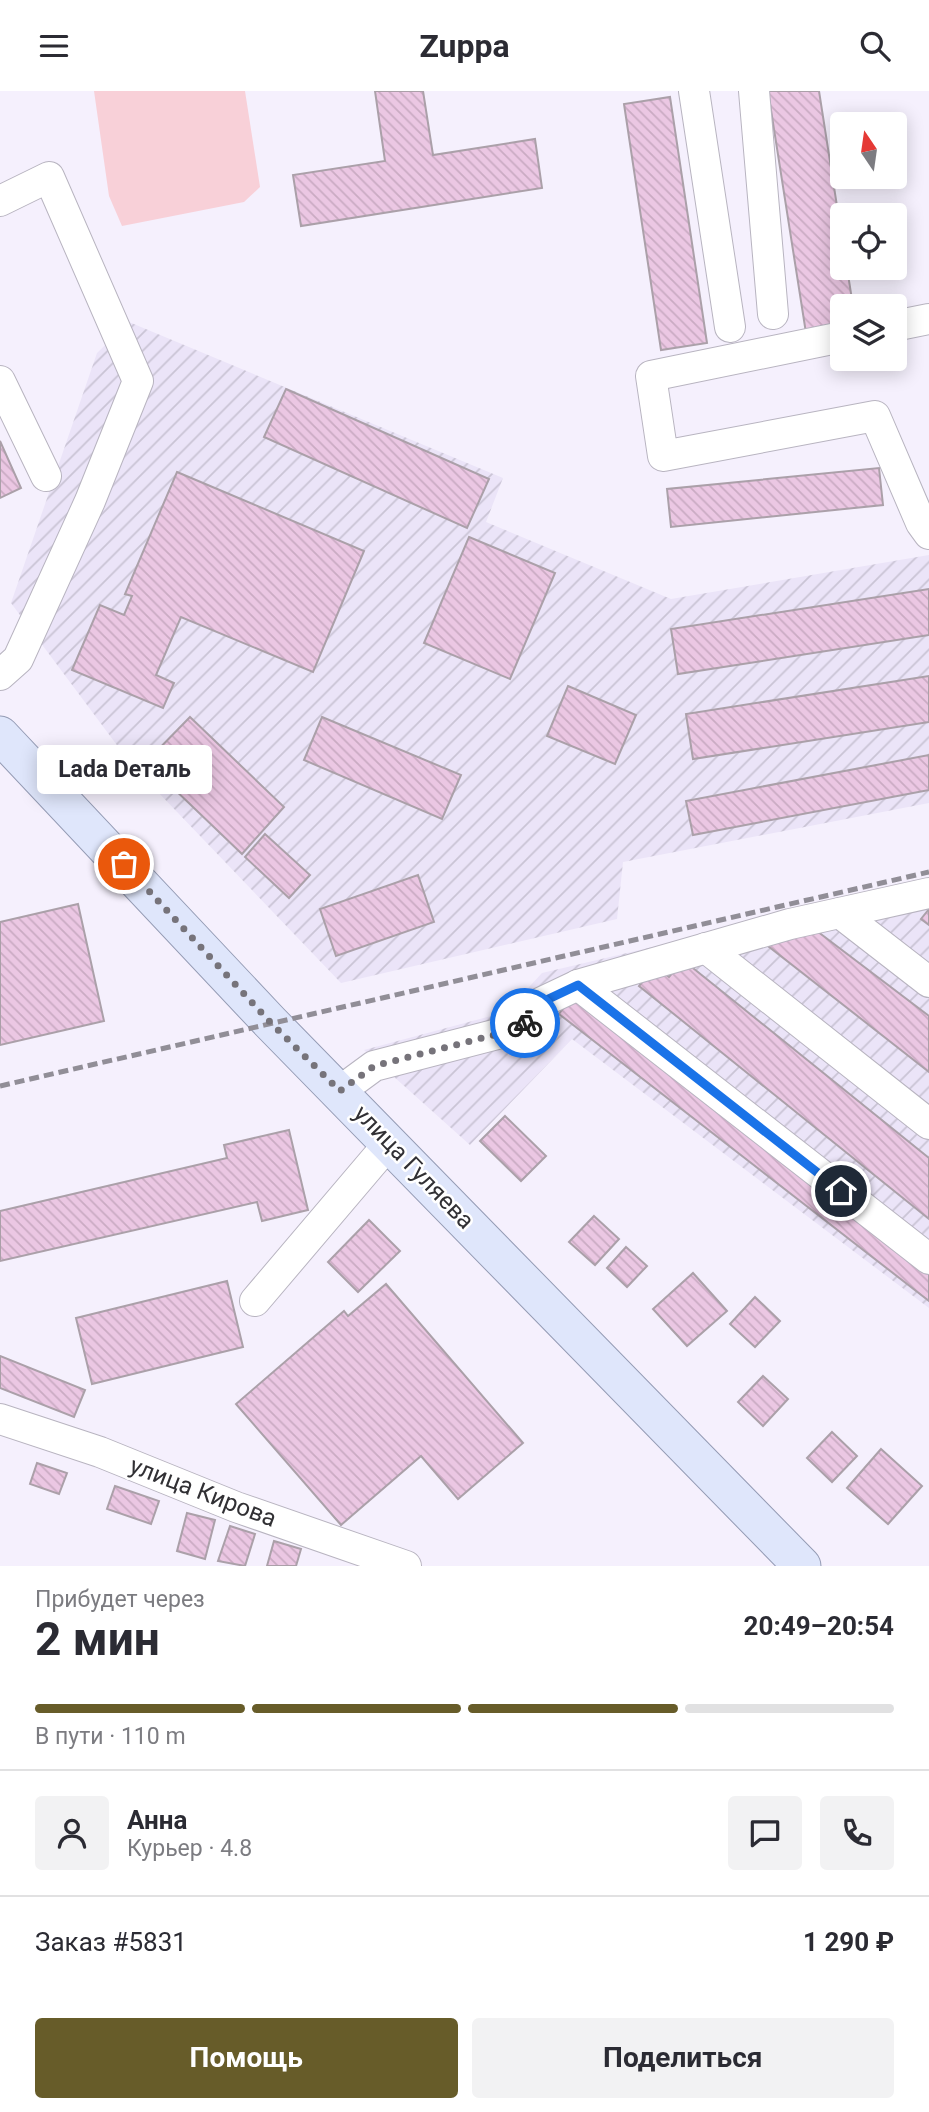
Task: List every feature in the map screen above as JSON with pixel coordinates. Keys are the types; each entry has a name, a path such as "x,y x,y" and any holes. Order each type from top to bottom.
{"main road":[{"name":"улица Гуляева","path":"0,735 270,1022 802,1566"}],"street":[{"path":"694,91 730,327"},
{"path":"754,91 774,314"},
{"path":"0,201 49,177 138,381 90,501 18,659 0,675"},
{"path":"907,323 929,319"},
{"path":"830,339 651,376 663,456 875,416 921,523 929,534"},
{"path":"0,381 46,476"},
{"path":"340,1091 374,1066 521,1028 540,1003 578,985 840,913 929,893"},
{"path":"840,913 929,982"},
{"path":"706,949 929,1124"},
{"path":"578,985 929,1259"},
{"path":"255,1301 390,1142"},
{"name":"улица Кирова","path":"0,1419 100,1452 236,1507 406,1566"}],"shaded area":[{"path":"94,91 245,91 260,187 244,202 122,226 109,196"},
{"path":"129,322 503,478 486,522 671,599 929,555 929,803 623,862 617,919 341,983 131,764 11,603 97,353"},
{"path":"929,882 929,1308 572,1039 470,1145 364,1050 506,1012 542,973"}],"building":[{"path":"375,91 423,91 433,155 535,139 542,188 301,226 293,175 385,161"},
{"path":"768,91 819,91 830,161 830,189 834,189 837,203 830,203 830,280 849,280 851,294 830,294 830,329 806,333"},
{"path":"670,97 707,343 661,350 624,104"},
{"path":"286,389 489,479 467,528 264,437"},
{"path":"0,441 21,488 0,498"},
{"path":"879,468 883,505 671,527 667,489"},
{"path":"177,472 364,551 313,672 181,617 156,675 174,683 163,708 72,670 100,605 124,615 132,596 125,594"},
{"path":"469,537 555,573 510,679 424,643"},
{"path":"929,589 929,635 678,674 671,629"},
{"path":"929,676 929,722 693,759 686,714"},
{"path":"568,686 636,715 615,764 547,736"},
{"path":"190,717 284,807 242,854 146,762"},
{"path":"322,717 461,775 442,819 304,760"},
{"path":"929,755 929,790 693,835 686,801"},
{"path":"265,834 310,875 289,898 245,857"},
{"path":"418,875 434,922 336,956 320,909"},
{"path":"78,904 104,1021 0,1045 0,922"},
{"path":"929,909 929,925 921,919"},
{"path":"805,922 929,1016 929,1072 768,946 781,930"},
{"path":"683,960 929,1158 929,1219 639,986 656,965 669,977"},
{"path":"574,994 929,1270 929,1301 559,1014"},
{"path":"505,1116 546,1156 521,1181 480,1141"},
{"path":"289,1130 308,1210 262,1221 257,1202 0,1261 0,1211 227,1158 224,1145"},
{"path":"594,1216 619,1239 595,1265 569,1242"},
{"path":"369,1220 400,1251 358,1292 328,1262"},
{"path":"626,1247 647,1266 627,1287 607,1268"},
{"path":"693,1273 727,1311 687,1346 653,1309"},
{"path":"227,1281 243,1347 92,1384 76,1318"},
{"path":"386,1284 523,1443 458,1499 421,1456 341,1525 236,1404 344,1311 348,1316"},
{"path":"755,1297 780,1321 755,1347 730,1324"},
{"path":"0,1356 85,1390 74,1417 0,1388"},
{"path":"763,1376 788,1399 763,1426 738,1402"},
{"path":"832,1432 857,1456 832,1482 807,1458"},
{"path":"881,1449 922,1486 888,1524 847,1488"},
{"path":"37,1463 67,1473 59,1494 30,1484"},
{"path":"115,1486 159,1501 151,1524 107,1509"},
{"path":"187,1513 215,1520 205,1559 177,1551"},
{"path":"230,1526 255,1534 245,1566 218,1561"},
{"path":"274,1541 301,1549 296,1566 267,1566"}],"railway":[{"path":"0,1086 929,872"}],"way so far":[{"path":"124,864 270,1022 340,1091 374,1066 521,1028 525,1023"}],"place":[{"name":"Lada Dеталь","path":"124,864"}],"route":[{"path":"525,1023 540,1003 578,985 841,1191"}]}
